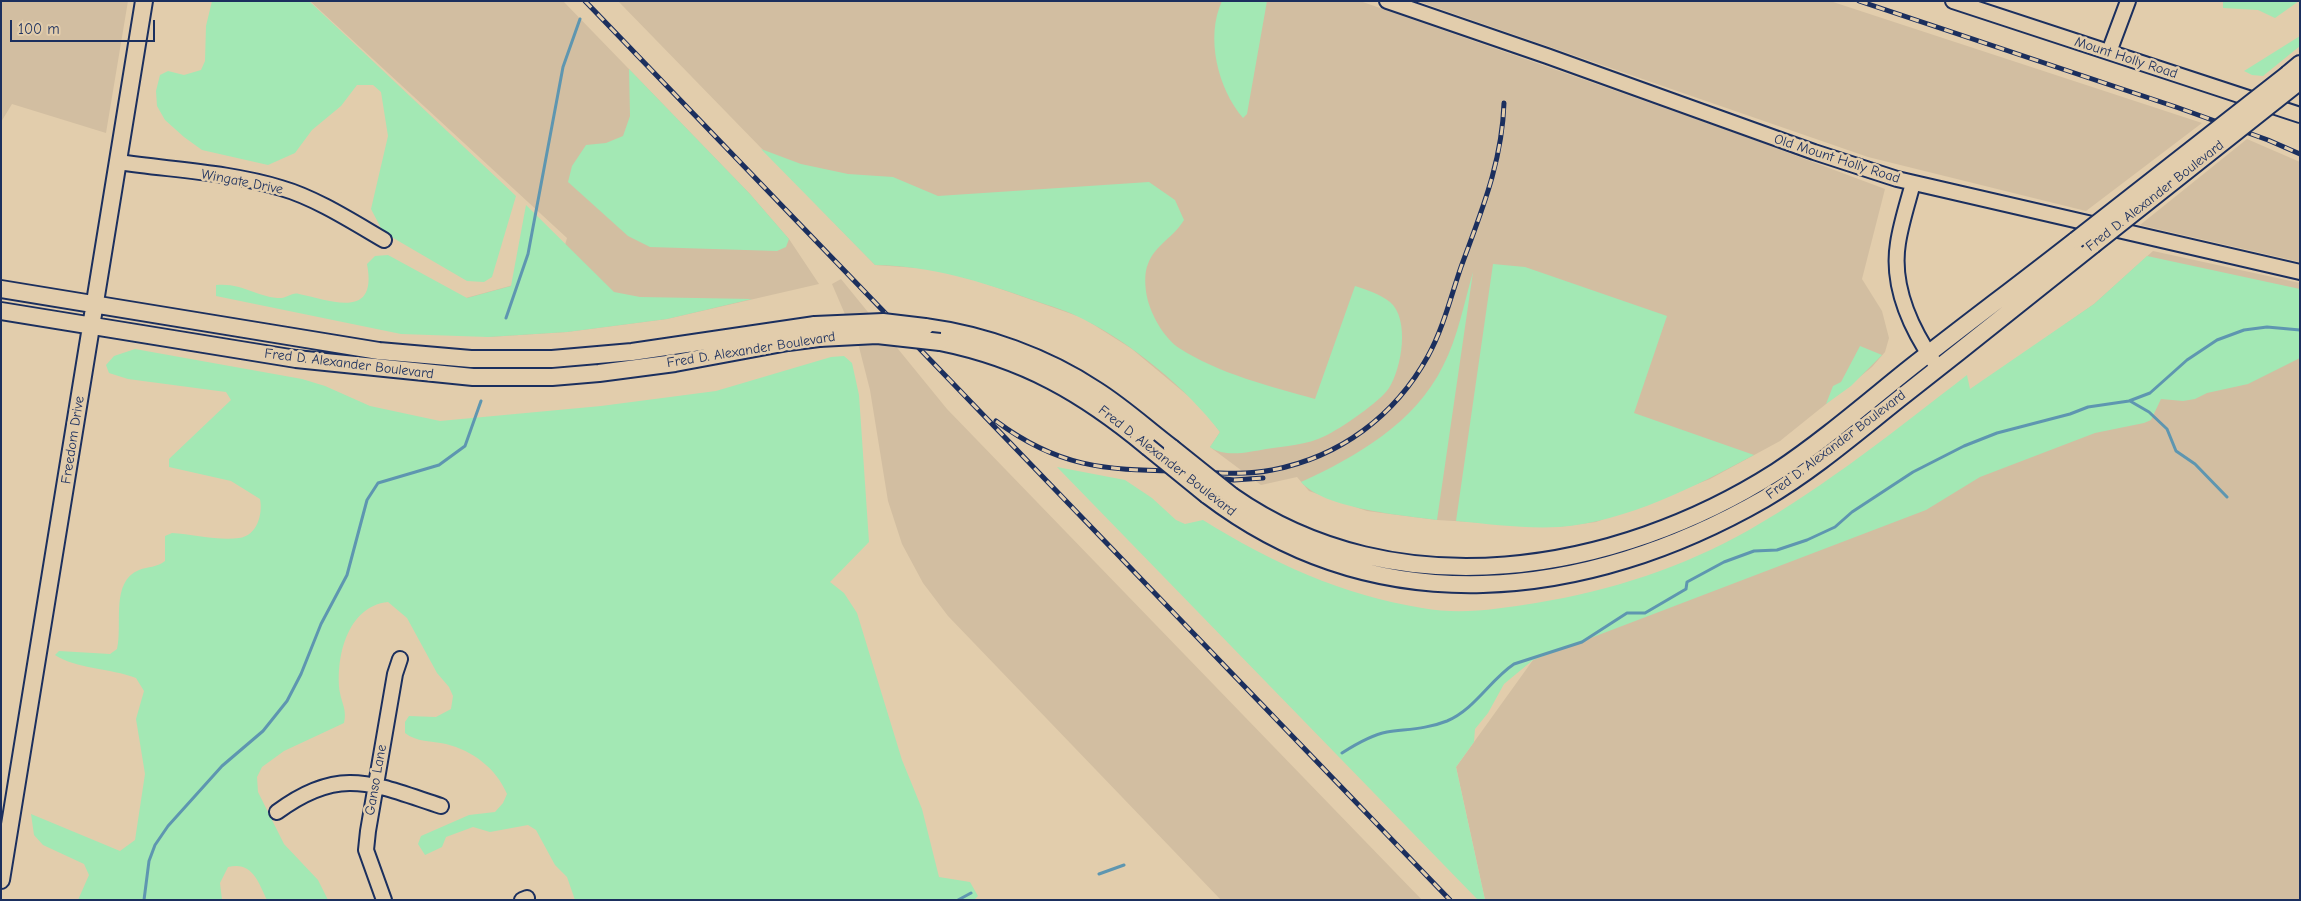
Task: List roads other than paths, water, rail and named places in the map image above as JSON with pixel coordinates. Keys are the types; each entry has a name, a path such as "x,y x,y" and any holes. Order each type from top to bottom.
{"main road":[{"name":"Freedom Drive","path":"1,880 144,1"},
{"name":"Fred D. Alexander Boulevard","path":"1,288 379,351 471,359 552,359 592,356 817,332 882,322 975,336 1025,354 1059,369 1110,399 1232,496 1263,516 1324,542 1398,562 1446,568 1489,568 1556,560 1630,540 1688,519 1777,471 2296,73"},
{"name":"Fred D. Alexander Boulevard","path":"1,311 296,359 473,377 552,377 599,373 675,363 788,342 817,332 870,334 940,342 1002,358 1053,380 1098,407 1207,495 1252,526 1308,553 1373,574 1451,585 1522,583 1603,566 1667,546 1744,510 1813,466 2093,245 2296,73"}],"street":[{"name":"Old Mount Holly Road","path":"1387,1 1548,56 1814,152 1913,183 2300,272"},
{"name":"Mount Holly Road","path":"1953,1 2300,115"},
{"path":"2109,52 2128,1"},
{"name":"Wingate Drive","path":"118,162 242,179 283,188 300,194 384,240"},
{"path":"1913,183 1898,241 1896,267 1900,290 1908,315 1928,354 1938,368"},
{"name":"Ganso Lane","path":"384,900 366,850 374,785 400,659"},
{"path":"277,812 298,796 318,787 332,784 374,785 440,806"}],"waterway":[{"path":"506,318 528,254 563,67 580,19"},
{"path":"1342,753 1364,740 1381,733 1425,727 1447,721 1466,709 1514,664 1582,642 1627,613 1645,613 1686,589 1687,582 1724,562 1754,551 1777,550 1807,540 1835,527 1852,512 1913,472 1964,446 1997,433 2070,414 2088,407 2129,401 2150,393 2187,360 2217,340 2244,330 2267,327 2300,330"},
{"path":"144,900 149,861 155,845 168,826 222,766 263,731 287,701 301,674 321,624 347,575 367,500 378,483 439,465 465,446 481,401"},
{"path":"2130,401 2149,412 2167,429 2176,451 2195,464 2227,497"},
{"path":"1099,874 1124,865"},
{"path":"958,900 971,893"}],"railway":[{"path":"585,1 1450,900"},
{"path":"1859,1 2176,107 2268,140 2300,154"},
{"path":"996,421 1040,448 1061,457 1082,463 1126,469 1225,473 1261,472 1297,464 1343,444 1363,431 1399,397 1415,378 1433,346 1476,227 1495,167 1504,103"},
{"path":"1216,478 1234,480 1263,478"}]}
